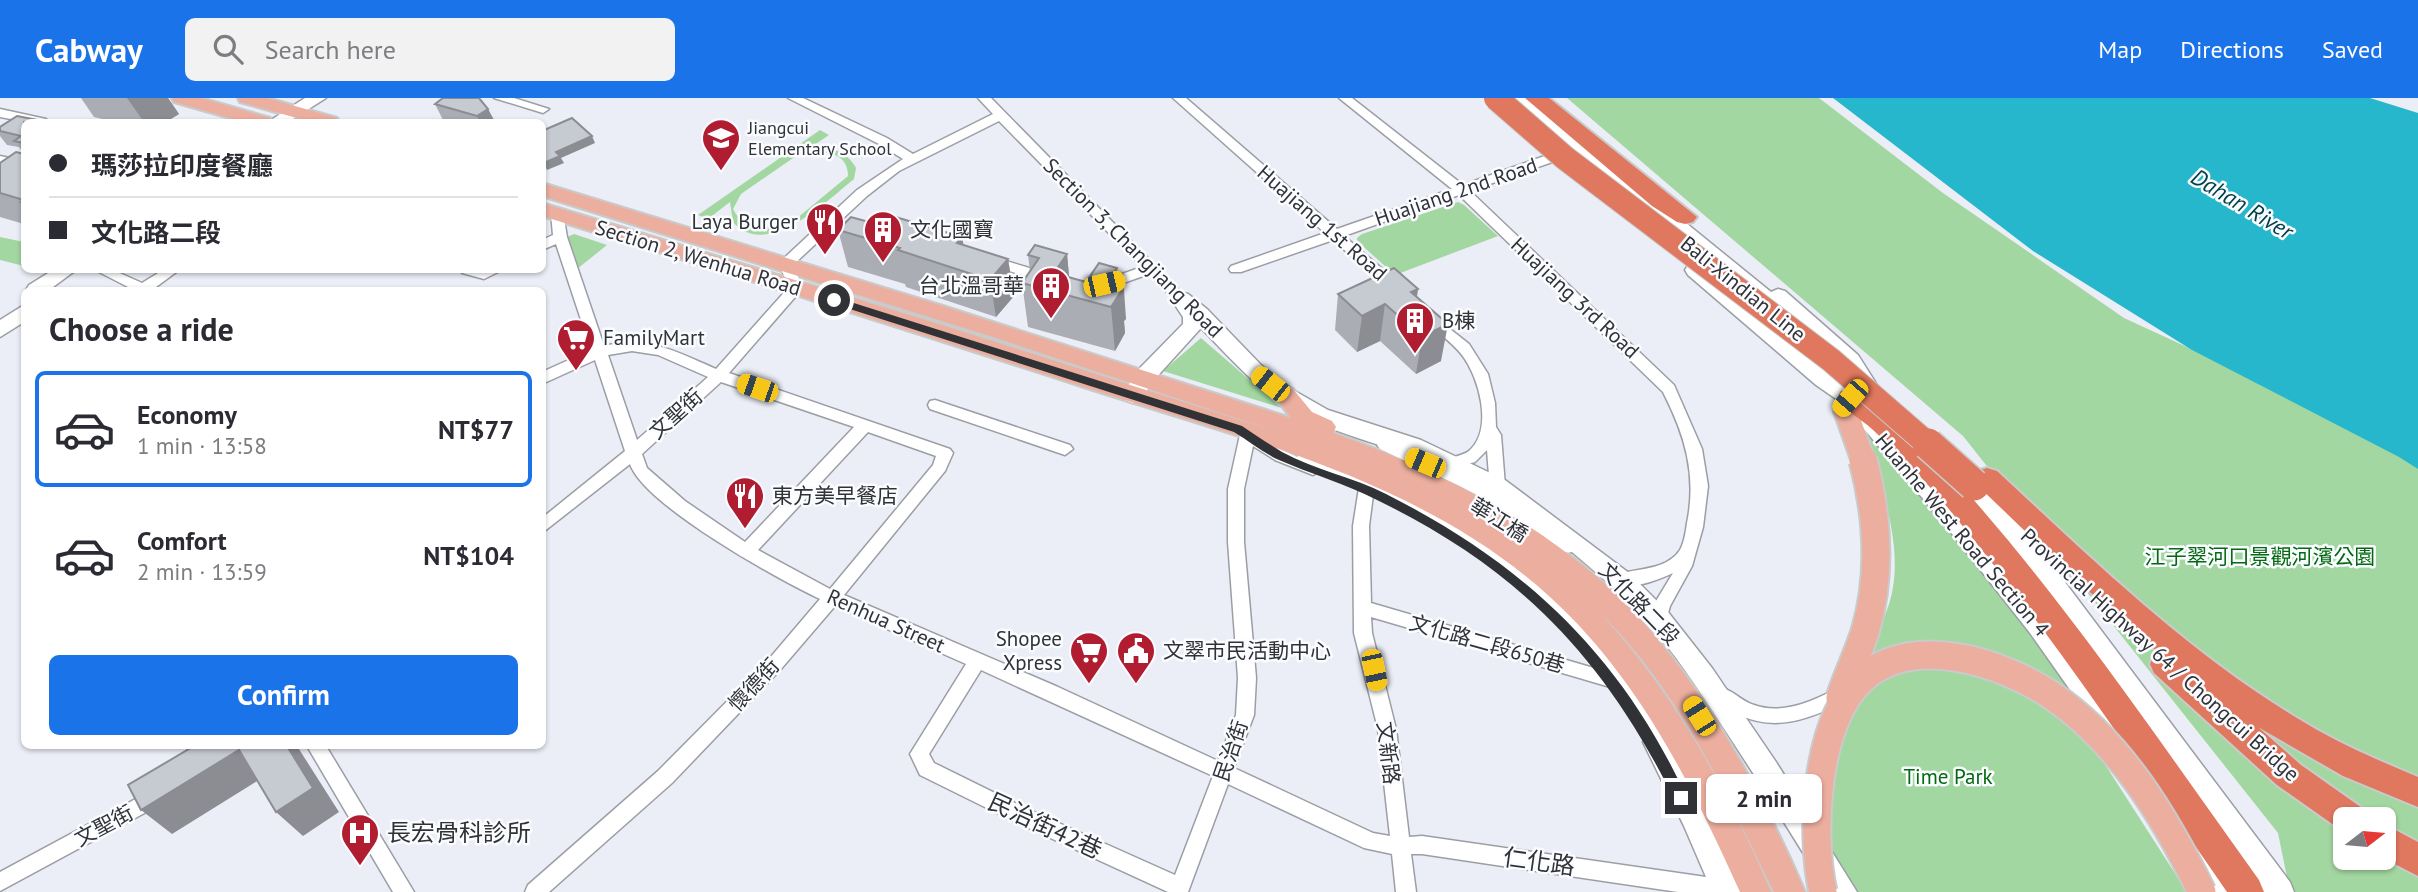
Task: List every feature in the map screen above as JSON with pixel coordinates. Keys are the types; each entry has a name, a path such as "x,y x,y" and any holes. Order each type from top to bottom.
{"highway":[{"path":"1496,98 1565,158 1831,360"},
{"name":"Bali-Xindian Line","path":"1507,98 1831,360 1966,493"},
{"name":"Bali-Xindian Line","path":"1522,98 1806,323 1966,493"},
{"path":"1536,98 1660,201 1685,217"},
{"path":"1859,393 1876,417 1966,493 2067,624 2262,892"},
{"path":"1966,493 2247,892"},
{"name":"Provincial Highway 64 / Chongcui Bridge","path":"1966,493 2139,618 2212,680 2265,718 2332,755 2418,792"},
{"name":"Provincial Highway 64 / Chongcui Bridge","path":"1966,493 2225,721 2289,775 2333,807"},
{"path":"2396,847 2418,860"}],"main road":[{"path":"181,98 253,119"},
{"path":"247,98 291,117 317,98"},
{"name":"Huanhe West Road Section 4","path":"1488,98 1824,380 1859,393"},
{"name":"Huanhe West Road Section 4","path":"1507,98 1533,121 1539,132 1573,161 1584,176"},
{"name":"Huanhe West Road Section 4","path":"1522,98 1762,293 1859,393 1950,515 2039,626 2197,849 2219,892"},
{"name":"Section 2, Wenhua Road","path":"546,189 786,264 1138,386 1243,432 1379,477 1437,504 1509,548 1572,602 1629,664 1666,716 1721,780"},
{"name":"Section 2, Wenhua Road","path":"550,211 796,288 1138,386 1174,389"},
{"name":"Huanhe West Road Section 4","path":"1685,217 1851,360 1859,393"},
{"path":"40,287 62,273"},
{"path":"59,287 80,273"},
{"path":"1138,386 1180,342 1195,320 1181,299"},
{"name":"Section 3, Changjiang Road","path":"1181,299 1200,314 1246,363 1285,395 1320,416 1341,424"},
{"path":"0,316 21,301"},
{"path":"0,330 21,314"},
{"path":"1180,342 1198,333 1208,333 1246,363"},
{"name":"華江橋","path":"1174,389 1292,427 1391,463 1434,482 1524,535 1594,590 1627,621 1680,688 1711,736 1721,780"},
{"path":"1825,879 1818,869 1815,835 1822,768 1850,666 1865,632 1875,574 1878,533 1873,493 1846,412 1859,393"},
{"path":"1285,395 1304,418 1437,474 1509,514 1547,539 1576,563 1594,590"},
{"name":"文化路二段","path":"1341,424 1413,446 1497,486 1572,540 1621,580 1659,619 1703,676 1767,770 1825,879 1843,892"},
{"name":"Huanhe West Road Section 4","path":"1966,493 1973,486 2017,535 2280,892"},
{"path":"1829,735 1853,690 1863,678 1880,667 1903,659 1931,655 1989,665 2052,695 2111,751 2176,841 2202,892"},
{"path":"1721,780 1756,892"},
{"path":"1721,780 1790,892"}],"street":[{"path":"500,98 544,109"},
{"path":"794,98 883,141 912,159"},
{"name":"Section 3, Changjiang Road","path":"984,98 1181,299"},
{"name":"Huajiang 1st Road","path":"1179,98 1466,350 1479,368 1487,393 1488,427 1493,435 1497,486"},
{"name":"Huajiang 3rd Road","path":"1345,98 1463,191 1668,389 1686,420 1699,457 1701,496 1695,530 1682,571 1659,610 1659,619"},
{"name":"Huanhe West Road Section 4","path":"1544,98 1685,217"},
{"path":"0,113 25,119"},
{"path":"796,288 786,264 846,215 862,193 912,159 1000,115"},
{"path":"0,126 14,117"},
{"name":"Huajiang 2nd Road","path":"1236,269 1557,156"},
{"path":"0,160 21,164"},
{"name":"Renhua Street","path":"550,211 640,471 663,493 747,551 831,598 977,662 1004,671 1371,842 1399,846"},
{"path":"546,244 560,237"},
{"path":"969,254 1064,282"},
{"path":"1087,289 1149,269"},
{"path":"108,273 138,287"},
{"path":"148,287 168,273"},
{"name":"文聖街","path":"546,524 634,453 717,375 796,288"},
{"path":"546,377 598,352 632,346 646,347 717,375 865,425 747,551"},
{"path":"1825,879 1812,816 1821,747 1836,698 1876,621 1888,560 1859,393"},
{"path":"935,405 1065,449"},
{"path":"1341,424 1478,488 1557,540 1601,576 1648,622 1696,680 1721,780 1829,892"},
{"name":"懷德街","path":"535,892 676,766 775,664 940,467 945,453 865,425"},
{"path":"1449,464 1475,454 1480,449 1488,427"},
{"path":"1243,432 1280,456 1366,489 1415,513 1493,562 1565,625 1611,680 1657,750 1726,891"},
{"name":"民治街","path":"1179,890 1245,715 1247,678 1236,542 1236,489 1243,432"},
{"name":"文新路","path":"1366,489 1361,526 1363,633 1387,729 1406,892"},
{"path":"1966,493 2045,617 2086,672 2237,892"},
{"path":"1966,493 2066,613 2243,856 2273,892"},
{"path":"1621,580 1651,576 1668,570 1686,554"},
{"name":"文化路二段650巷","path":"1363,608 1611,680"},
{"name":"民治街42巷","path":"977,662 919,754 927,769 1179,890"},
{"path":"1703,676 1740,710 1758,715 1787,716 1808,712 1836,698"},
{"path":"318,749 404,892"},
{"path":"1721,780 1703,824 1726,891"},
{"name":"文聖街","path":"0,882 167,791"},
{"name":"仁化路","path":"1399,846 1422,845 1726,891"}],"green space":[{"name":"江子翠河口景觀河濱公園","path":"1567,98 1819,98 1943,193 2124,318 2391,441 2418,462 2418,892 2290,892 2278,833 1963,436"},
{"path":"820,130 829,135 810,148 824,148 842,153 856,168 854,179 829,200 796,223 779,231 762,235 747,232 733,222 730,202 708,219 698,215","holes":["811,152 837,156 845,163 848,176 796,219 762,226 753,225 738,217 733,209 741,194 796,156"]},
{"path":"1458,202 1498,236 1395,275 1357,241 1362,234"},
{"path":"574,234 607,245 577,269 567,237"},
{"path":"0,237 21,241 21,265 0,260"},
{"path":"1201,338 1282,408 1163,371"},
{"path":"1861,424 1867,435 1980,570 2085,712 1976,656 1847,682 1885,615 1895,568 1889,519"},
{"name":"Time Park","path":"1922,661 2015,679 2088,738 2187,892 1853,892 1822,836 1842,727 1874,677"}],"water":[{"name":"Dahan River","path":"1833,98 2370,98 2418,113 2418,469 2192,350 2033,251"}],"building":[{"path":"443,98 479,98 488,109 477,116 435,104"},
{"path":"17,116 32,119 21,119 21,136 0,131 0,127"},
{"path":"572,118 592,136 556,152 560,156 546,162 546,129"},
{"path":"16,152 21,153 21,199 0,193 0,163"},
{"path":"889,215 962,237 957,243 1008,259 990,280 898,250 900,248 838,230 851,217 880,225"},
{"path":"1035,245 1067,254 1054,273 1086,282 1099,263 1117,268 1114,272 1123,275 1115,288 1122,290 1111,307 1022,283 1039,258 1028,255"},
{"path":"1394,268 1418,289 1411,292 1448,324 1422,337 1385,304 1362,316 1338,294"},
{"path":"189,749 289,749 313,788 276,812 239,750 141,810 128,785"}],"place":[{"name":"Jiangcui Elementary School","path":"721,172"},
{"name":"Laya Burger","path":"825,256"},
{"name":"文化國寶","path":"883,264"},
{"name":"台北溫哥華","path":"1051,320"},
{"name":"B棟","path":"1415,355"},
{"name":"FamilyMart","path":"576,372"},
{"name":"東方美早餐店","path":"745,530"},
{"name":"Shopee Xpress","path":"1089,685"},
{"name":"文翠市民活動中心","path":"1136,685"},
{"name":"長宏骨科診所","path":"360,867"}],"route":[{"path":"834,300 1238,429 1280,456 1380,496 1451,534 1515,579 1574,634 1631,708 1657,750 1681,798"}]}
